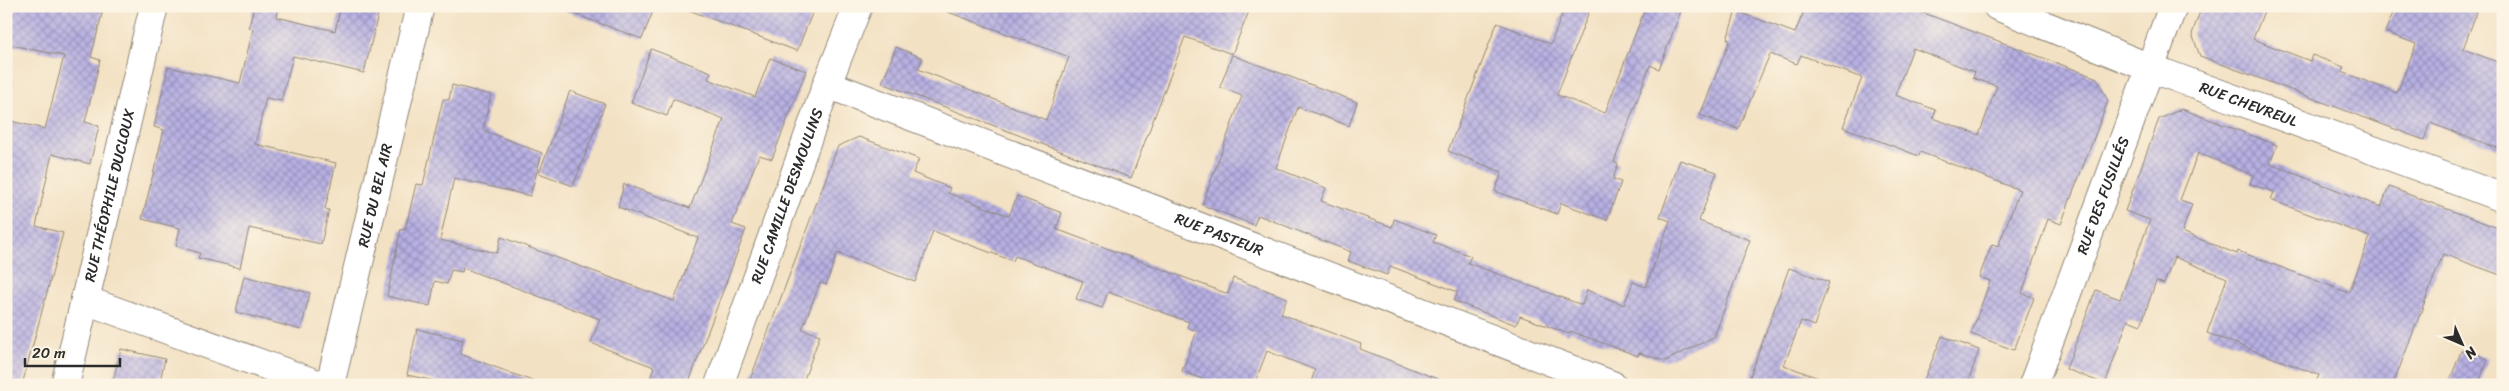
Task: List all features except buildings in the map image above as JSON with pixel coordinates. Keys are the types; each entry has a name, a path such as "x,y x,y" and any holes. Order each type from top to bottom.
{"street":[{"name":"RUE THÉOPHILE DUCLOUX","path":"65,385 154,6"},
{"name":"RUE DU BEL AIR","path":"330,385 420,6"},
{"name":"RUE CAMILLE DESMOULINS","path":"719,385 827,84 858,6"},
{"name":"RUE CHEVREUL","path":"1997,6 2150,68 2503,198"},
{"name":"RUE DES FUSILLÉS","path":"2033,385 2173,6"},
{"name":"RUE PASTEUR","path":"827,84 1612,385"},
{"path":"85,300 320,385"}]}
